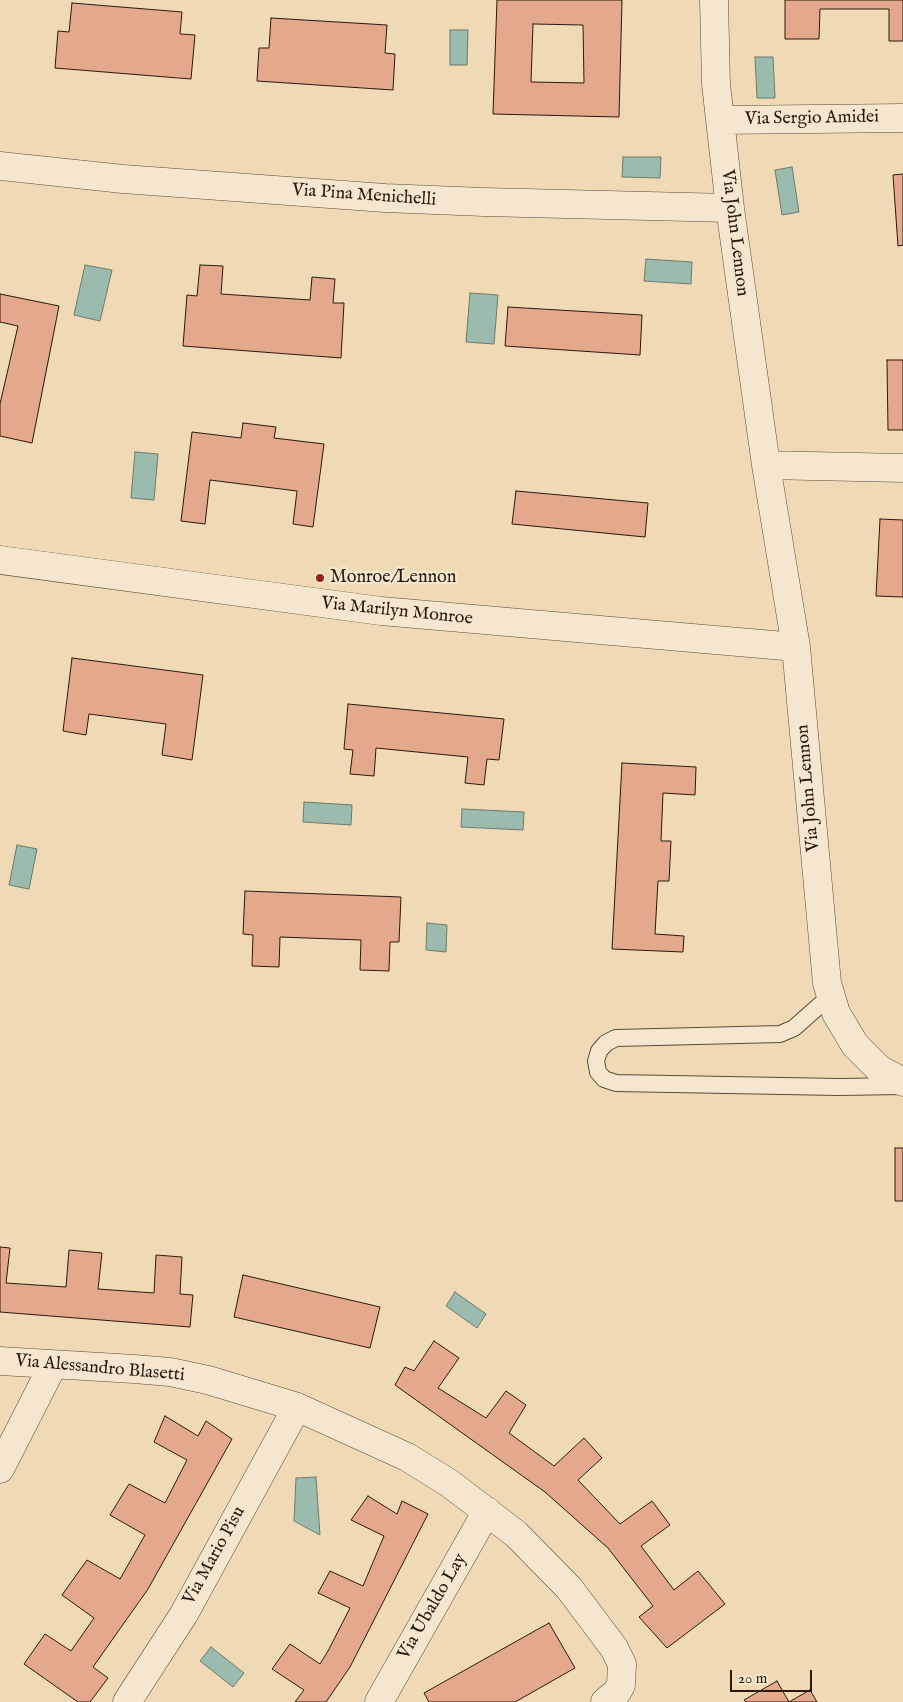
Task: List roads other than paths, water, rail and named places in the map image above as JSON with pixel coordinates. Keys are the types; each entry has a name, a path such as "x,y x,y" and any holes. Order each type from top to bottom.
{"street":[{"name":"Via John Lennon","path":"714,0 715,72 730,208 766,465 796,647 829,997 855,1045 879,1070 903,1084"},
{"name":"Via Sergio Amidei","path":"721,120 903,118"},
{"name":"Via Pina Menichelli","path":"0,166 123,179 385,198 730,208"},
{"path":"766,465 903,468"},
{"name":"Via Marilyn Monroe","path":"0,560 381,611 796,647"},
{"name":"Via Alessandro Blasetti","path":"0,1361 170,1372 229,1386 297,1407 407,1457 449,1483 522,1539 549,1565 587,1610 614,1648 622,1664 623,1678 617,1692 605,1702"},
{"path":"0,1469 53,1364"},
{"name":"Via Mario Pisu","path":"127,1702 184,1614 297,1407"},
{"name":"Via Ubaldo Lay","path":"379,1702 487,1511"}],"lane":[{"path":"829,997 794,1028 780,1034 616,1038 606,1043 599,1051 596,1061 598,1072 604,1079 616,1083 840,1087 903,1084"}],"place":[{"name":"Monroe/Lennon","path":"320,578"}]}
